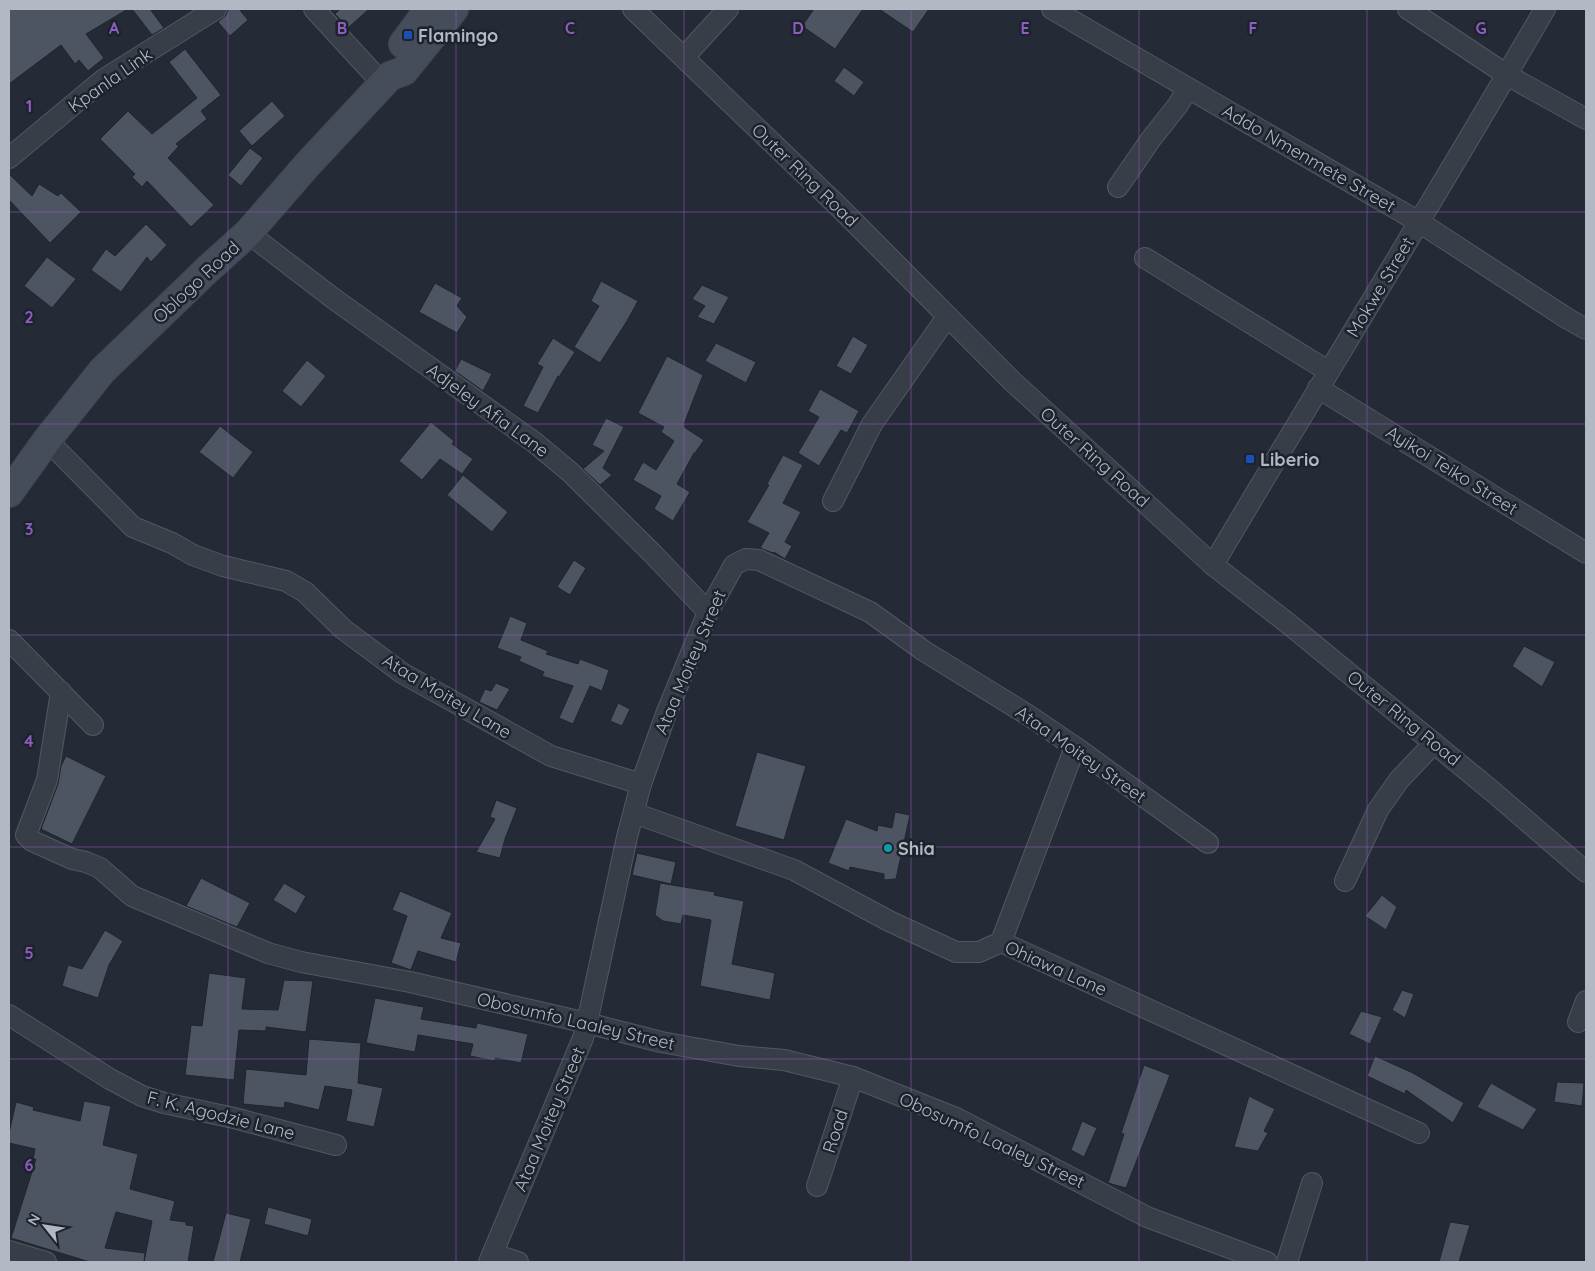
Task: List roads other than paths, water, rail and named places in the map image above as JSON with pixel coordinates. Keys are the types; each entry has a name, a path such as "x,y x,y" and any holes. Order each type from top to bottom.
{"main road":[{"name":"Oblogo Road","path":"387,80 390,60 429,9"},
{"name":"Oblogo Road","path":"9,493 46,440 102,371 248,233 308,164 387,80 404,71 454,9"}],"street":[{"name":"Kpanla Link","path":"9,158 104,79 216,9"},
{"path":"314,9 387,80"},
{"name":"Outer Ring Road","path":"633,9 840,208 1012,381 1213,565 1298,631 1492,790 1586,872"},
{"path":"684,57 728,9"},
{"name":"Addo Nmenmete Street","path":"1052,9 1420,222 1586,329"},
{"path":"1408,9 1507,75 1586,119"},
{"name":"Mokwe Street","path":"1213,565 1420,222 1545,9"},
{"path":"1118,187 1151,139 1178,105 1188,88"},
{"name":"Adjeley Afia Lane","path":"248,233 334,299 534,442 570,472 653,554 708,612"},
{"name":"Ayikoi Teiko Street","path":"1145,258 1323,380 1586,553"},
{"path":"833,501 872,424 947,317"},
{"name":"Ataa Moitey Lane","path":"46,440 133,527 172,543 193,555 223,566 286,581 305,592 343,629 402,673 551,756 641,784"},
{"name":"Ataa Moitey Street","path":"491,1258 587,1023 627,837 641,784 666,714 708,612 734,565 746,559 759,560 870,612 924,651 1028,715 1075,747 1208,843"},
{"path":"9,640 93,725"},
{"name":"Obosumfo Laaley Street","path":"61,692 47,780 26,835 32,841 100,868 132,896 268,953 301,962 410,982 661,1042 739,1056 784,1060 853,1077 956,1118 1148,1217 1267,1262"},
{"path":"1345,881 1378,810 1399,780 1434,743"},
{"path":"1001,942 1075,747"},
{"name":"Ohiawa Lane","path":"634,813 794,870 889,921 956,952 979,952 1001,942 1419,1133"},
{"path":"1578,1022 1586,1001"},
{"name":"F. K. Agodzie Lane","path":"9,1015 110,1079 142,1096 336,1145"},
{"name":"Road","path":"817,1186 853,1077"},
{"path":"1286,1262 1312,1183"},
{"path":"9,1251 46,1262"},
{"path":"491,1258 518,1262"}],"place":[{"name":"Flamingo","path":"408,35"},
{"name":"Liberio","path":"1250,459"},
{"name":"Shia","path":"888,848"}]}
